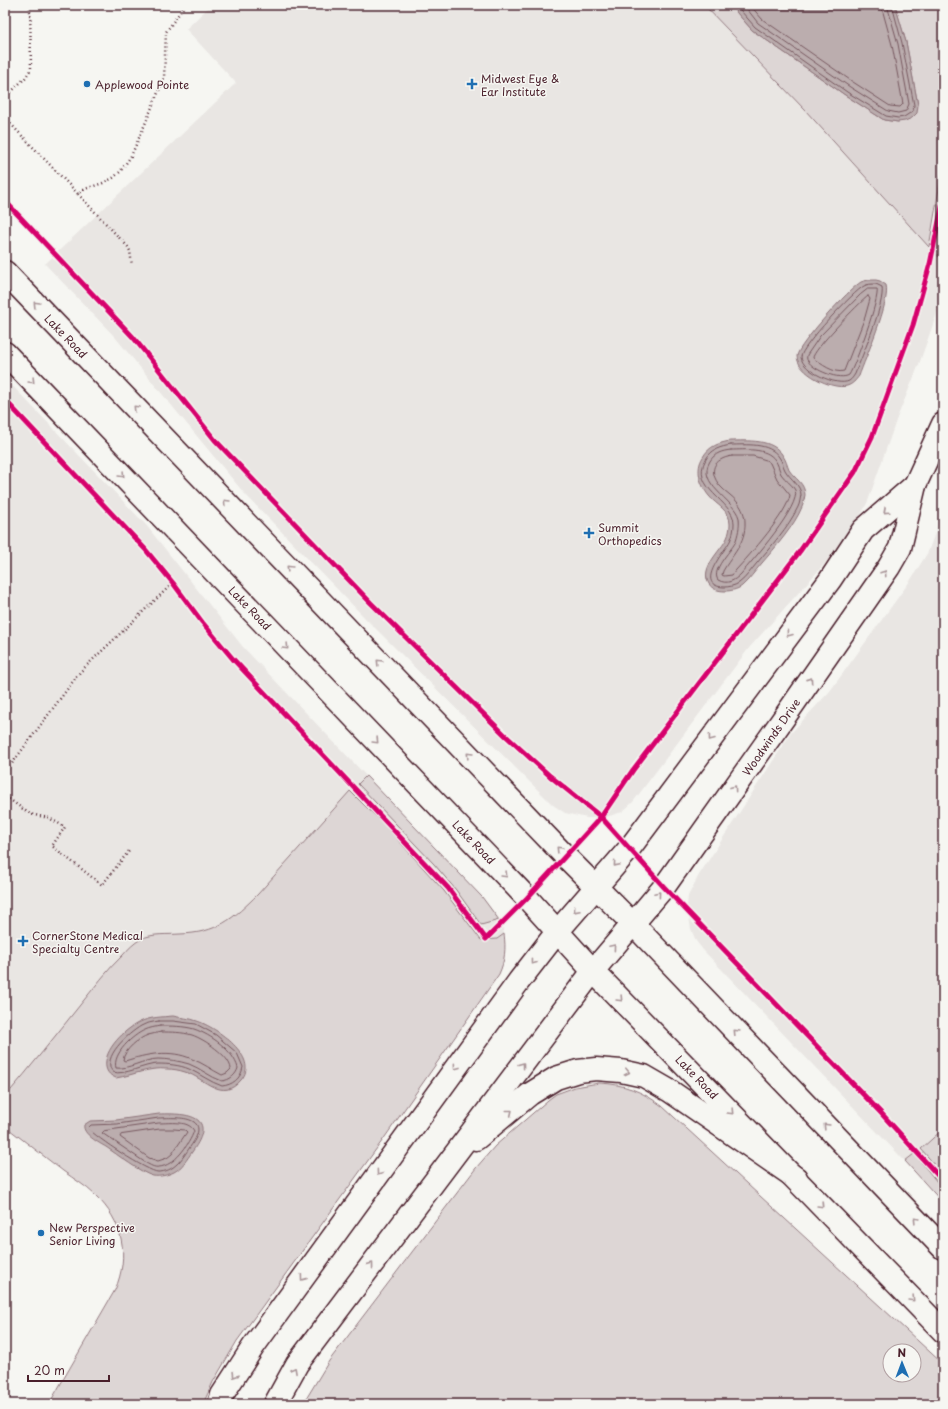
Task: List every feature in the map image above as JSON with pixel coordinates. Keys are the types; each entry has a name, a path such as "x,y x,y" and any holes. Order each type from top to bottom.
{"main road":[{"name":"Lake Road","path":"5,272 943,1248"},
{"name":"Lake Road","path":"5,353 527,898 593,971 796,1178 943,1331"},
{"name":"Woodwinds Drive","path":"447,1163 593,971 664,887 889,567 900,548 915,485 932,451 943,424"},
{"name":"Woodwinds Drive","path":"218,1404 222,1395 253,1346 519,981 557,932 638,836 830,580 863,530 915,485"},
{"path":"275,1404 297,1364 447,1163 530,1094 550,1081 578,1071 608,1069 633,1074 656,1082 796,1178"}],"path":[{"path":"5,98 25,78 31,69 30,5"},
{"path":"78,194 85,189 113,178 120,172 131,156 164,78 166,32 184,5"},
{"path":"5,118 128,246 132,265"},
{"path":"5,773 80,672 174,584 169,577"},
{"path":"9,799 30,814 49,818 65,827 52,846 102,885 129,851"}],"shaded area":[{"path":"211,5 714,5 943,243 943,289 936,316 863,511 836,551 749,648 633,802 622,812 603,818 587,818 565,813 553,805 367,620 244,493 115,337 45,264 236,83 186,29"},
{"path":"704,5 734,5 737,13 752,30 845,95 884,120 898,122 918,105 906,42 895,5 943,5 943,165 929,247 805,110"},
{"path":"943,233 943,261 938,256"},
{"path":"5,378 146,525 243,647 482,897 498,917 503,928 505,953 504,961 499,974 385,1137 268,1299 5,1100"},
{"path":"943,511 943,1203 922,1179 703,950 696,941 691,929 687,906 688,896 699,875 791,733 830,691 910,581 928,552"},
{"path":"366,776 482,897 499,920 481,925 456,890 434,864 358,784"},
{"path":"350,791 386,827 444,891 481,940 497,939 504,934 505,944 503,964 499,974 385,1137 237,1341 213,1382 203,1404 49,1404 115,1290 120,1277 123,1251 118,1227 105,1205 84,1186 5,1126 5,1097 101,979 131,946 141,939 150,936 193,933 204,931 224,923 240,911 258,894"},
{"path":"599,1083 617,1085 640,1092 662,1106 920,1343 882,1343 882,1383 922,1383 922,1345 943,1364 943,1404 303,1404 329,1361 476,1168 495,1146 556,1094 575,1087"},
{"path":"943,1129 943,1174 921,1149"},
{"path":"914,1154 943,1189 943,1203 905,1161"}],"water":[{"path":"734,5 895,5 906,42 918,105 917,113 912,118 905,121 898,122 884,120 845,95 752,30 737,13"},
{"path":"876,280 886,285 887,293 877,330 859,376 851,384 841,387 816,379 803,368 799,362 797,356 800,350 825,317 855,286 863,281"},
{"path":"730,441 752,441 766,443 779,450 786,461 789,470 802,484 805,495 799,514 790,529 750,578 738,588 722,591 710,586 707,578 707,572 712,560 728,536 730,524 728,515 712,499 703,487 699,467 705,453 708,450 718,444"},
{"path":"173,1016 191,1019 205,1024 234,1044 241,1053 245,1062 246,1071 241,1080 234,1087 220,1089 213,1087 192,1075 174,1069 154,1069 116,1078 107,1071 106,1060 111,1047 134,1025 148,1019"},
{"path":"159,1114 180,1114 189,1116 196,1119 201,1124 202,1131 199,1140 182,1166 174,1172 164,1176 153,1176 142,1171 92,1138 88,1135 84,1128 84,1125 90,1121 116,1120"}],"cycle path":[{"path":"5,201 133,337 215,440 371,603 506,736 550,776 601,817 664,887 881,1113 943,1181"},
{"path":"5,400 145,549 233,659 448,888 486,939 527,898 601,817 633,770 800,551 855,472 872,437 913,325 930,264 943,202"}],"place":[{"name":"Applewood Pointe","path":"87,84"},
{"name":"Midwest Eye & Ear Institute","path":"472,84"},
{"name":"Summit Orthopedics","path":"589,533"},
{"name":"CornerStone Medical Specialty Centre","path":"23,941"},
{"name":"New Perspective Senior Living","path":"41,1233"}]}
